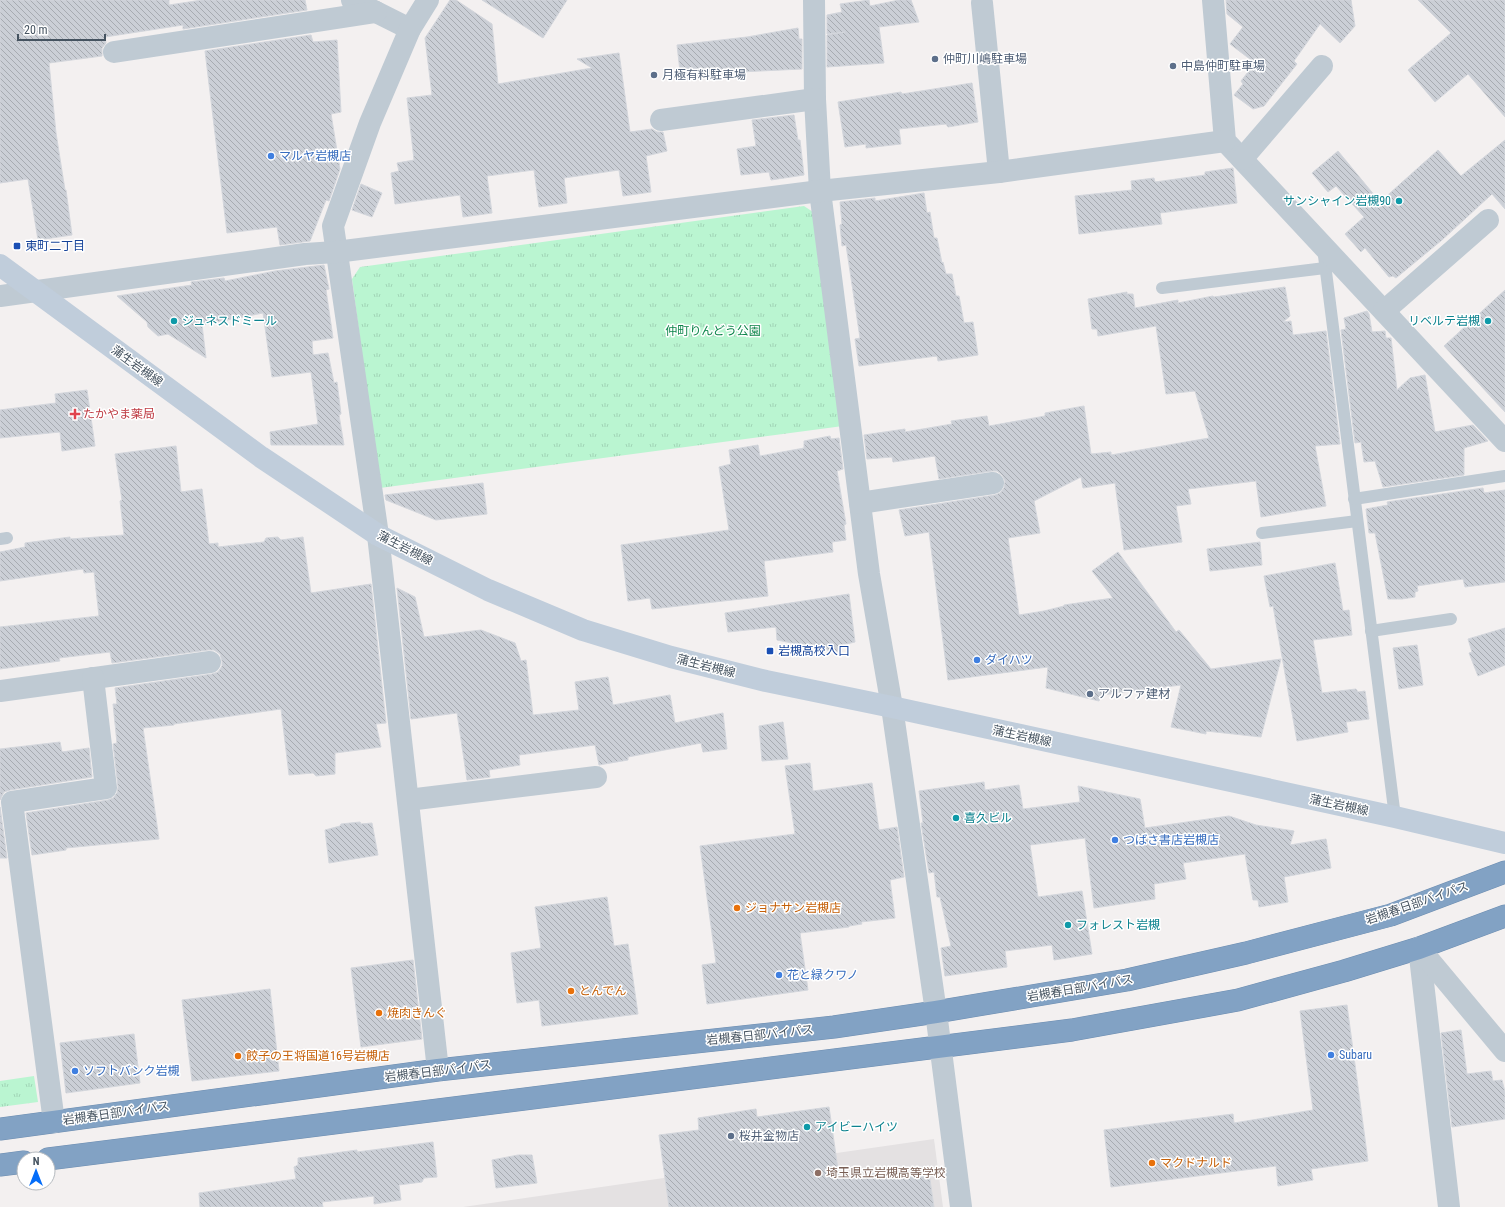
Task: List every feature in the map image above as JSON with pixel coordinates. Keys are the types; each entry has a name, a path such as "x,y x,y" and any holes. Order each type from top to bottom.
{"highway":[{"name":"岩槻春日部バイパス","path":"0,1129 438,1070 834,1027 936,1012 1128,980 1246,953 1391,915 1505,872"},
{"path":"56,1158 1072,1030 1238,1000 1344,971 1419,948 1505,916"},
{"path":"0,1165 16,1163"}],"main road":[{"name":"蒲生岩槻線","path":"0,265 261,457 378,535 488,590 583,630 671,657 766,681 892,707 1395,817 1505,843"}],"street":[{"path":"352,0 410,29"},
{"path":"428,0 410,29 370,123 333,226 378,535 438,1070"},
{"path":"814,0 815,99 820,191 869,574 892,707 936,1012 960,1207"},
{"path":"1213,0 1225,141 1505,441"},
{"path":"982,3 999,172"},
{"path":"114,52 376,12"},
{"path":"1242,159 1322,66"},
{"path":"661,120 815,99"},
{"path":"0,296 305,254 336,252 820,191 999,172 1225,141"},
{"path":"1384,311 1488,220"},
{"path":"860,503 993,483"},
{"path":"0,691 210,662"},
{"path":"54,1122 12,802 106,788 93,678"},
{"path":"408,800 596,777"},
{"path":"1419,948 1505,1051"},
{"path":"1419,948 1449,1207"}],"lane":[{"path":"1322,245 1395,817"},
{"path":"1162,288 1325,268"},
{"path":"1354,499 1505,476"},
{"path":"1262,533 1357,522"},
{"path":"1371,631 1451,618"}],"shaded area":[{"name":"埼玉県立岩槻高等学校","path":"934,1139 943,1207 463,1207"}],"green space":[{"name":"仲町りんどう公園","path":"804,206 813,212 843,426 380,488 352,279 360,267"},
{"path":"34,1076 38,1102 0,1107 0,1081"}],"building":[{"path":"0,0 169,0 169,5 202,0 305,0 307,10 183,29 183,25 105,37 106,43 102,48 102,56 49,63 56,133 72,235 38,240 28,179 0,183"},
{"path":"450,0 456,0 492,24 498,84 592,68 577,59 619,53 630,132 652,129 657,132 663,132 667,151 646,156 651,192 623,196 619,170 564,178 567,203 539,207 534,170 487,176 492,213 463,217 460,195 395,204 391,173 399,171 397,163 414,160 407,98 432,95 425,38"},
{"path":"482,0 567,0 543,38"},
{"path":"869,0 870,6 899,0 911,0 919,22 879,27 884,63 827,67 827,35 845,32 827,34 827,15 842,12 840,4"},
{"path":"1226,0 1351,0 1355,26 1340,43 1320,24 1294,61 1297,64 1264,106 1253,109 1234,95 1243,84 1241,81 1255,63 1230,44 1243,27 1227,14"},
{"path":"1418,0 1505,0 1505,117 1468,74 1435,102 1408,70 1451,33"},
{"path":"798,28 799,39 802,39 802,69 740,72 681,80 677,45 747,37"},
{"path":"311,35 313,42 337,40 341,112 331,114 340,169 329,201 326,200 310,241 280,245 277,227 227,233 205,51"},
{"path":"972,83 978,122 948,127 946,124 899,129 901,144 866,148 866,144 845,147 838,102"},
{"path":"794,115 798,140 800,140 804,175 771,180 769,172 741,175 737,149 756,146 752,120"},
{"path":"1505,140 1505,209 1492,194 1442,240 1396,278 1393,276 1389,277 1365,248 1361,252 1345,234 1364,217 1336,186 1328,192 1312,173 1338,151 1380,202 1438,150 1461,176"},
{"path":"1233,168 1237,203 1160,213 1162,224 1079,234 1075,196 1132,190 1131,181 1154,178 1155,182 1205,175 1205,172"},
{"path":"361,184 382,193 372,217 352,210"},
{"path":"924,193 927,213 930,212 934,238 937,238 942,263 943,262 946,274 952,274 956,296 959,296 964,323 973,322 978,355 938,361 937,356 859,366 855,339 860,338 846,245 842,246 840,202 875,198 875,201"},
{"path":"324,265 329,289 326,290 333,338 312,341 313,355 328,353 334,383 337,382 341,414 339,415 344,445 271,445 270,432 318,424 311,372 272,377 263,313 202,325 206,358 168,334 158,336 148,327 147,322 117,296 192,285 191,282 224,278 225,281 275,271"},
{"path":"1285,287 1290,316 1283,322 1291,321 1293,335 1326,331 1340,444 1315,446 1326,506 1261,517 1256,481 1188,489 1191,504 1176,506 1182,542 1124,550 1115,483 1083,488 1081,477 1034,501 1040,533 1008,538 1019,615 1044,611 1064,605 1113,598 1092,571 1118,552 1176,632 1179,630 1211,669 1281,659 1261,737 1206,731 1206,734 1171,727 1181,685 1101,695 1099,701 1046,688 1048,667 948,680 929,532 905,536 899,510 995,495 1000,493 1004,488 1005,481 1002,475 997,471 939,479 935,456 893,462 892,457 867,459 864,435 905,429 905,432 952,424 951,421 987,416 989,426 1045,416 1045,413 1084,406 1091,454 1111,452 1111,455 1209,438 1195,391 1166,394 1156,326 1098,336 1097,329 1092,329 1088,299 1127,292 1127,294 1133,294 1135,308 1178,300 1178,303 1213,296"},
{"name":"リベルテ岩槻","path":"1505,290 1505,412 1444,346"},
{"path":"1367,311 1369,314 1372,332 1385,331 1386,338 1391,338 1397,390 1410,378 1425,375 1435,432 1473,425 1488,441 1464,448 1464,475 1383,487 1375,461 1364,462 1361,442 1355,443 1341,330 1346,329 1344,318"},
{"path":"87,390 95,446 62,451 60,432 0,438 0,410 56,403 55,394"},
{"path":"830,436 831,439 839,438 843,469 837,471 846,524 844,525 846,540 832,542 833,552 764,561 768,596 652,609 650,598 628,601 621,545 729,530 719,467 731,464 729,450 758,445 760,456 804,448 804,441"},
{"path":"176,446 181,492 202,489 209,544 218,543 218,547 264,542 266,538 278,537 281,540 303,537 311,593 371,584 386,723 376,724 381,747 335,753 335,774 316,776 313,773 289,775 281,709 174,725 143,728 159,839 66,848 66,850 32,855 26,813 108,800 113,798 117,793 118,787 113,744 117,743 113,704 117,704 115,688 212,674 218,672 222,666 222,661 220,654 214,650 208,650 112,663 110,652 59,658 60,661 0,669 0,627 99,616 94,572 84,573 83,569 0,581 0,552 25,547 25,543 70,537 70,539 124,535 120,501 122,500 115,454"},
{"path":"483,483 487,514 436,520 386,500 385,495"},
{"path":"1483,488 1484,493 1505,490 1505,582 1465,587 1463,579 1417,586 1418,591 1415,592 1415,597 1388,599 1375,533 1369,533 1366,509 1388,505 1387,502"},
{"path":"1260,542 1262,565 1210,571 1207,549"},
{"path":"1335,563 1343,611 1349,610 1352,635 1313,640 1322,693 1356,689 1358,692 1365,691 1369,719 1346,722 1348,732 1297,741 1273,606 1270,607 1264,576"},
{"path":"397,588 415,597 424,637 481,630 515,643 521,661 526,660 533,715 579,710 575,682 608,677 613,705 670,695 675,723 723,713 727,749 703,752 701,743 628,757 628,760 599,765 595,745 519,755 520,765 489,770 490,777 467,780 457,713 411,719"},
{"path":"849,594 855,642 838,646 837,652 777,640 776,627 728,632 725,613"},
{"path":"1505,628 1505,665 1478,676 1469,653 1472,652 1468,639"},
{"path":"1417,645 1423,685 1399,689 1393,648"},
{"path":"783,722 788,759 762,761 759,726"},
{"path":"60,742 62,752 89,748 92,777 10,790 4,792 0,800 0,749"},
{"path":"810,763 813,791 872,783 879,830 897,827 904,877 890,880 895,918 861,922 862,924 849,927 800,933 808,990 707,1004 702,965 716,963 700,846 795,834 785,766"},
{"path":"984,782 985,790 1019,785 1023,809 1080,802 1078,786 1140,799 1145,828 1229,816 1256,825 1294,831 1290,845 1326,839 1331,868 1284,877 1288,902 1259,907 1258,900 1253,900 1245,854 1183,863 1186,879 1154,884 1155,899 1094,908 1085,838 1030,845 1038,897 1082,891 1092,954 1054,960 1052,945 1005,951 1007,967 945,976 941,948 951,946 940,897 937,897 934,872 929,873 921,823 923,823 919,791"},
{"path":"0,807 7,858 0,858"},
{"path":"360,822 361,824 372,823 378,855 329,863 325,830 340,826 341,824"},
{"path":"607,897 614,946 628,944 638,1014 542,1026 539,1000 517,1003 511,953 541,948 535,907"},
{"path":"413,960 422,1039 361,1047 351,968"},
{"path":"270,989 279,1071 192,1081 182,1000"},
{"path":"1347,1005 1368,1161 1311,1169 1313,1180 1278,1186 1276,1166 1111,1187 1104,1130 1233,1114 1234,1123 1313,1110 1300,1011"},
{"path":"1461,1030 1467,1074 1491,1071 1493,1081 1502,1080 1505,1092 1505,1119 1452,1127 1441,1033"},
{"path":"134,1034 140,1083 66,1093 60,1043"},
{"path":"829,1107 839,1176 856,1174 856,1176 928,1166 934,1207 669,1207 659,1135 699,1130 698,1118 756,1109 757,1117"},
{"path":"433,1142 437,1177 424,1178 422,1182 399,1185 401,1200 374,1204 374,1196 322,1202 323,1207 200,1207 199,1193 296,1179 294,1167 298,1165 298,1158"},
{"path":"518,1155 532,1155 537,1183 496,1188 492,1160"}],"place":[{"name":"仲町川嶋駐車場","path":"935,59"},
{"name":"中島仲町駐車場","path":"1173,66"},
{"name":"月極有料駐車場","path":"654,75"},
{"name":"マルヤ岩槻店","path":"271,156"},
{"name":"サンシャイン岩槻90","path":"1399,201"},
{"name":"東町二丁目","path":"17,246"},
{"name":"ジュネスドミール","path":"174,321"},
{"name":"リベルテ岩槻","path":"1488,321"},
{"name":"たかやま薬局","path":"75,414"},
{"name":"岩槻高校入口","path":"770,651"},
{"name":"ダイハツ","path":"977,660"},
{"name":"アルファ建材","path":"1090,694"},
{"name":"喜久ビル","path":"956,818"},
{"name":"つばさ書店岩槻店","path":"1115,840"},
{"name":"ジョナサン岩槻店","path":"737,908"},
{"name":"フォレスト岩槻","path":"1068,925"},
{"name":"花と緑クワノ","path":"779,975"},
{"name":"とんでん","path":"571,991"},
{"name":"焼肉きんぐ","path":"379,1013"},
{"name":"Subaru","path":"1331,1055"},
{"name":"餃子の王将国道16号岩槻店","path":"238,1056"},
{"name":"ソフトバンク岩槻","path":"75,1071"},
{"name":"アイビーハイツ","path":"807,1127"},
{"name":"桜井金物店","path":"731,1136"},
{"name":"マクドナルド","path":"1152,1163"},
{"name":"埼玉県立岩槻高等学校","path":"818,1173"}]}
